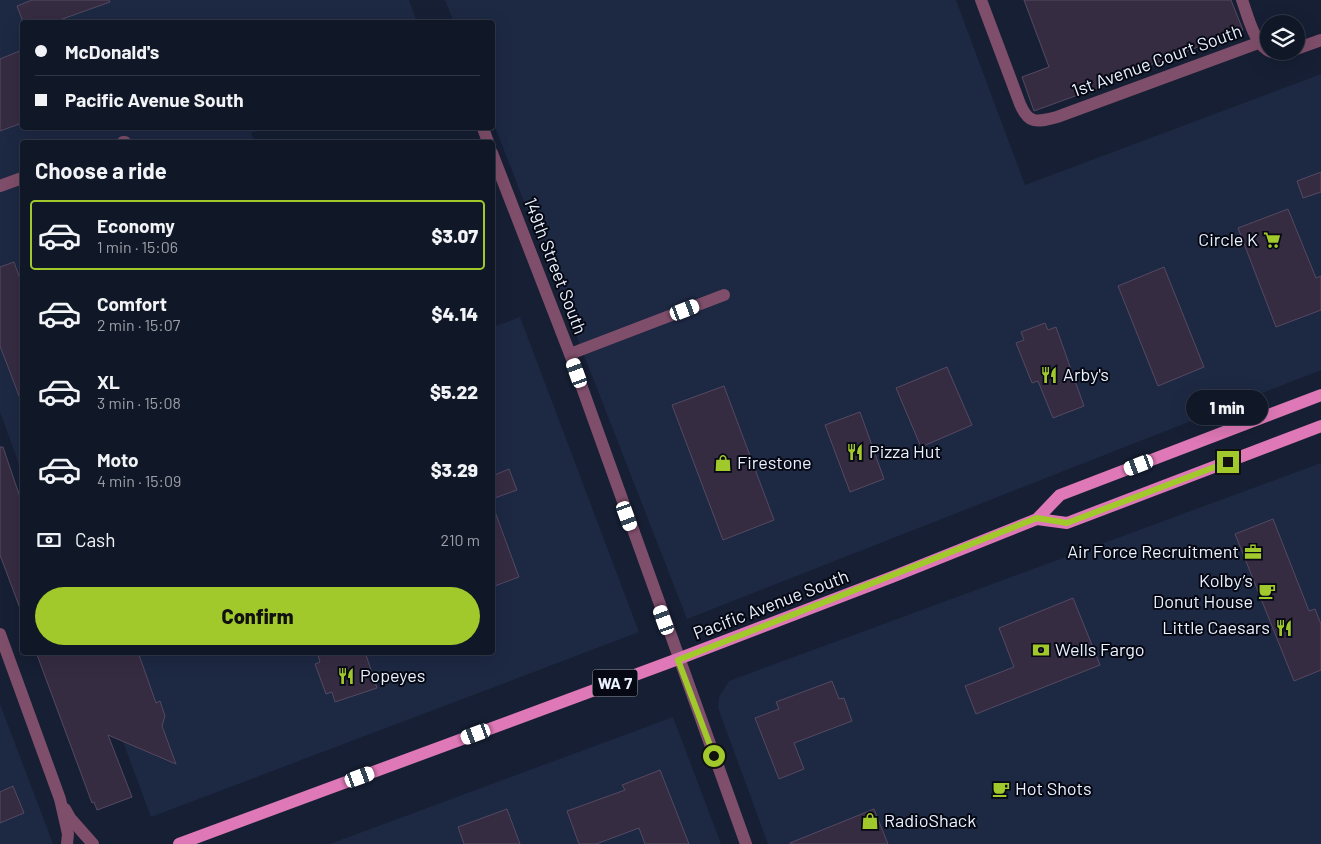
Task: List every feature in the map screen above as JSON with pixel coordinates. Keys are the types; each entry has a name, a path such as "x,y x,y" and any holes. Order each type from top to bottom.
{"main road":[{"name":"Pacific Avenue South","path":"179,844 678,660 884,580 1037,518 1060,495 1321,395"},
{"path":"1037,518 1067,523 1321,426"}],"street":[{"name":"1st Avenue Court South","path":"982,0 1020,104 1025,115 1033,120 1042,121 1057,117 1258,42 1260,44"},
{"path":"1242,0 1258,42"},
{"path":"1305,46 1321,40"},
{"name":"149th Street South","path":"495,161 570,354 678,660 746,844"},
{"path":"0,186 20,179"},
{"path":"570,354 724,295"},
{"path":"0,634 60,799 68,834 67,844"},
{"path":"60,799 70,818 93,844"}],"shaded area":[{"path":"0,0 409,0 416,20 20,20 20,130 259,130 251,133 254,140 20,140 20,467 0,412"},
{"path":"445,0 956,0 1025,185 1321,74 1321,370 687,619 495,127 495,20 453,20"},
{"path":"520,317 639,632 151,817 91,655 495,655 495,326"},
{"path":"1321,463 1321,844 768,844 718,708 719,697 729,681"},
{"path":"0,704 53,844 0,844"},
{"path":"673,717 721,844 330,844"}],"building":[{"path":"32,0 109,0 110,2 60,20 22,20 17,6"},
{"path":"1024,0 1231,0 1243,30 1126,74 1127,77 1034,111 1022,77 1049,67"},
{"path":"20,51 20,124 0,131 0,59"},
{"path":"1321,172 1321,192 1303,198 1297,181"},
{"path":"1288,209 1316,278 1321,276 1321,310 1276,327 1238,228"},
{"path":"14,262 20,278 20,398 0,346 0,267"},
{"path":"1164,267 1204,367 1158,386 1118,286"},
{"name":"Arby's","path":"1045,323 1048,330 1056,327 1084,406 1053,418 1038,381 1032,383 1016,343 1024,340 1021,332"},
{"path":"947,367 972,425 921,447 896,388"},
{"name":"Firestone","path":"724,386 774,520 723,540 672,405"},
{"name":"Pizza Hut","path":"860,412 884,479 850,492 825,425"},
{"path":"0,447 3,447 20,497 20,608 0,555"},
{"path":"509,469 517,490 495,498 495,475"},
{"path":"495,512 519,577 495,586"},
{"path":"1273,519 1309,611 1315,609 1321,624 1321,670 1294,681 1235,534"},
{"path":"1073,598 1100,665 976,714 965,686 1014,667 999,628"},
{"path":"37,655 139,655 156,703 160,701 165,716 162,726 176,764 108,735 132,797 97,810 94,802 92,803"},
{"name":"Popeyes","path":"318,655 366,655 377,688 335,702 332,692 326,694 315,664 320,662"},
{"path":"832,681 839,699 844,698 852,721 794,743 804,769 779,779 755,718 779,709 776,702"},
{"path":"660,770 689,844 645,844 639,828 596,844 579,844 567,811 625,790 622,785"},
{"path":"13,786 24,813 0,823 0,792"},
{"path":"507,809 520,844 464,844 458,827"},
{"path":"874,809 888,844 790,844 790,843"}],"place":[{"name":"Circle K","path":"1272,240"},
{"name":"Arby's","path":"1049,375"},
{"name":"Pizza Hut","path":"855,452"},
{"name":"Firestone","path":"723,463"},
{"name":"Air Force Recruitment","path":"1253,552"},
{"name":"Kolby’s Donut House","path":"1267,591"},
{"name":"Little Caesars","path":"1284,628"},
{"name":"Wells Fargo","path":"1041,650"},
{"name":"Popeyes","path":"346,676"},
{"name":"Hot Shots","path":"1001,789"},
{"name":"RadioShack","path":"870,821"}],"route":[{"path":"714,756 678,660 892,577 1037,518 1067,523 1228,462"}]}
